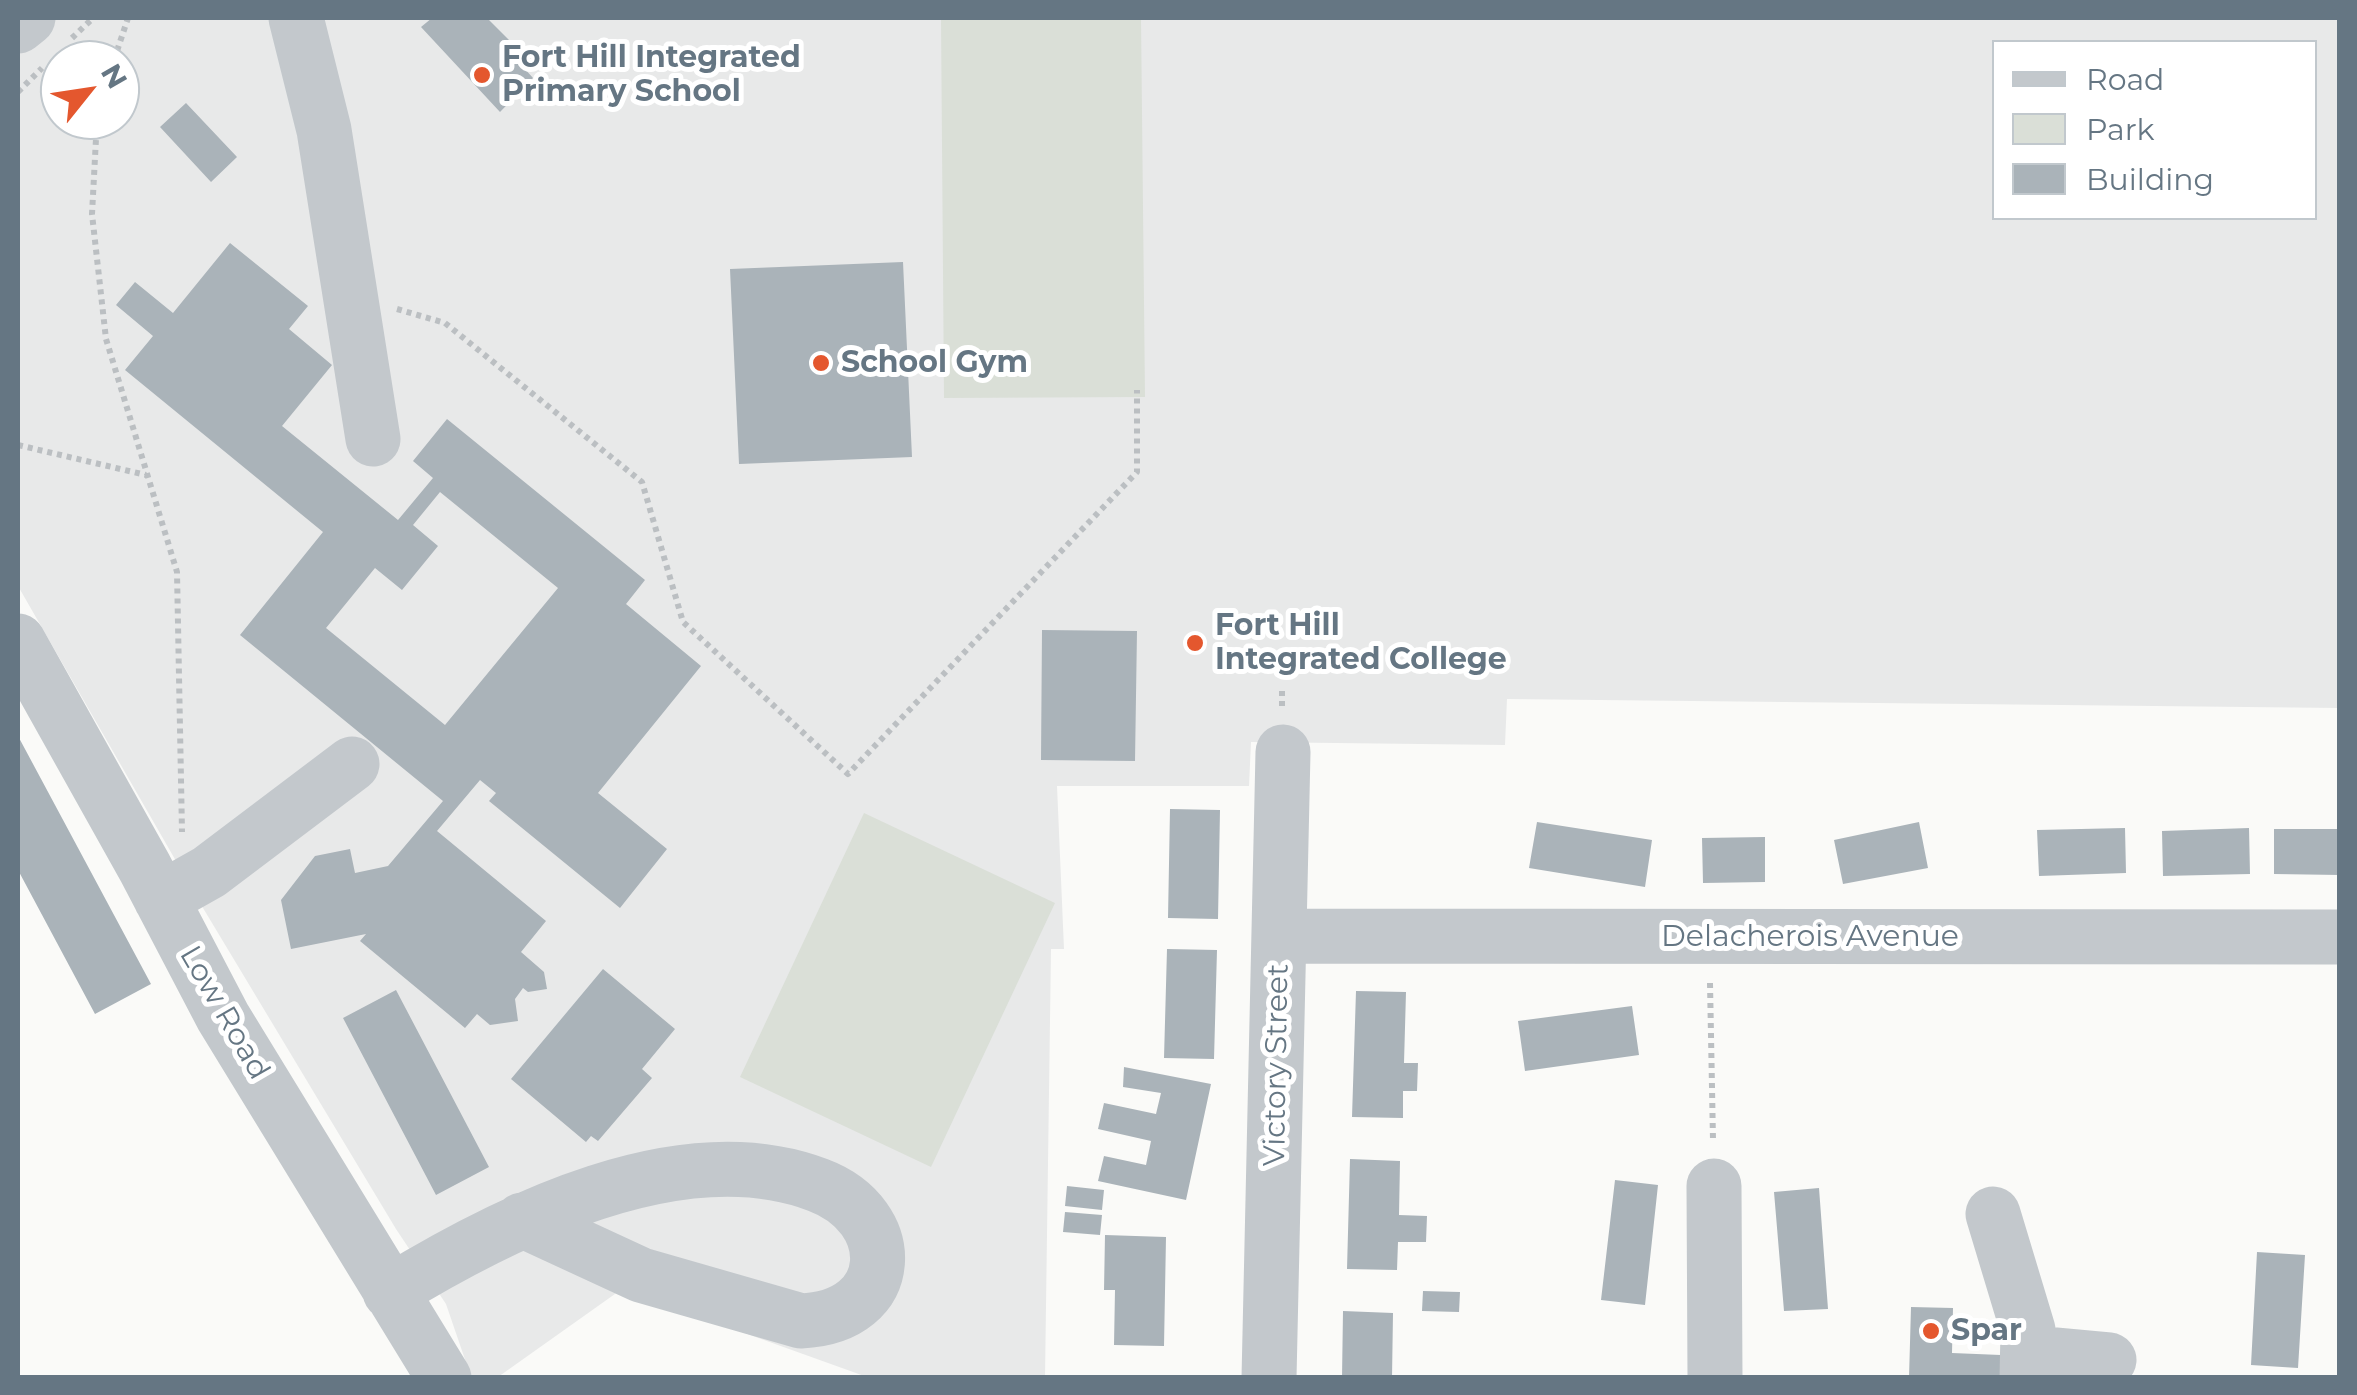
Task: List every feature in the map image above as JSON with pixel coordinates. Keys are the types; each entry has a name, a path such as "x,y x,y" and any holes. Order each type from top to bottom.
{"street":[{"path":"18,26 28,18"},
{"path":"296,18 324,130 373,439"},
{"name":"Low Road","path":"18,641 223,1017 390,1292 422,1370"},
{"name":"Victory Street","path":"1269,1378 1283,752"},
{"path":"153,884 209,872 352,764"},
{"name":"Delacherois Avenue","path":"1280,936 2340,937"},
{"path":"1714,1168 1716,1378"},
{"path":"390,1292 458,1250 522,1220 610,1187 683,1171 752,1171 819,1185 850,1204 870,1227 878,1253 876,1276 865,1295 845,1313 824,1320 801,1321 641,1275 522,1220"},
{"path":"1994,1214 2028,1330 2049,1355 2109,1360"}],"path":[{"path":"96,140 92,214 106,339 177,572 182,845 153,884"},
{"path":"350,296 445,323 642,482 684,622 848,774 1138,472 1137,390"},
{"path":"18,445 148,475"},
{"path":"1709,937 1714,1168"}],"shaded area":[{"name":"Fort Hill Integrated College","path":"18,18 2339,18 2339,708 1507,699 1505,745 1251,742 1249,786 1057,786 1064,949 1051,949 1045,1377 867,1377 622,1289 498,1377 471,1377 446,1304 396,1229 203,908 18,586"}],"green space":[{"path":"941,18 1141,18 1145,397 944,398"},
{"path":"864,813 1055,903 931,1167 740,1077"}],"building":[{"path":"432,18 487,18 520,51 515,58 533,78 500,112 421,27"},
{"path":"186,103 237,157 211,182 160,127"},
{"path":"230,243 308,306 289,329 332,365 282,426 398,520 433,478 413,461 447,419 645,580 626,604 701,666 598,793 667,849 620,908 489,801 496,793 480,780 437,831 546,921 521,952 544,972 547,989 528,992 523,988 515,999 518,1021 490,1025 477,1014 465,1028 360,941 366,934 291,949 281,900 315,856 350,849 355,873 388,866 443,801 240,635 323,532 125,370 153,336 116,305 135,282 173,313","holes":["440,492 558,588 445,725 326,628 375,568 402,590 438,546 413,525"]},
{"name":"School Gym","path":"903,262 912,457 739,464 730,269"},
{"path":"1042,630 1137,631 1135,761 1041,760"},
{"path":"18,736 151,984 95,1014 18,870"},
{"path":"1170,809 1220,810 1218,919 1168,918"},
{"path":"1537,822 1652,840 1645,887 1529,868"},
{"path":"1919,822 1928,868 1843,884 1834,840"},
{"path":"2125,828 2126,873 2039,876 2037,830"},
{"path":"2249,828 2250,874 2163,876 2162,831"},
{"path":"2274,829 2340,829 2340,875 2274,874"},
{"path":"1765,837 1765,882 1703,883 1702,838"},
{"path":"1167,949 1217,950 1214,1059 1164,1058"},
{"path":"603,969 675,1029 642,1069 652,1078 598,1141 591,1136 586,1142 511,1079"},
{"path":"396,990 489,1167 436,1195 343,1018"},
{"path":"1356,991 1406,992 1404,1063 1418,1063 1417,1091 1403,1091 1403,1118 1352,1117"},
{"path":"1632,1006 1639,1055 1525,1071 1518,1021"},
{"path":"1124,1067 1211,1084 1186,1200 1098,1181 1104,1156 1146,1165 1151,1141 1098,1129 1104,1103 1156,1114 1161,1093 1123,1087"},
{"path":"1350,1159 1400,1161 1399,1215 1427,1216 1426,1242 1398,1242 1397,1270 1347,1269"},
{"path":"1615,1180 1658,1185 1645,1305 1601,1300"},
{"path":"1067,1186 1104,1190 1102,1210 1065,1206"},
{"path":"1819,1188 1828,1309 1784,1311 1774,1192"},
{"path":"1065,1212 1102,1215 1100,1235 1063,1232"},
{"path":"1105,1235 1166,1237 1164,1346 1114,1345 1115,1290 1104,1290"},
{"path":"2257,1252 2305,1255 2298,1368 2251,1365"},
{"path":"1423,1291 1460,1292 1459,1312 1422,1311"},
{"name":"Spar","path":"1911,1307 1953,1308 1952,1353 2025,1356 2024,1378 1909,1378"},
{"path":"1343,1311 1393,1313 1392,1378 1342,1378"}],"place":[{"name":"Fort Hill Integrated Primary School","path":"482,75"},
{"name":"School Gym","path":"821,363"},
{"name":"Fort Hill Integrated College","path":"1195,643"},
{"name":"Spar","path":"1931,1331"}]}
